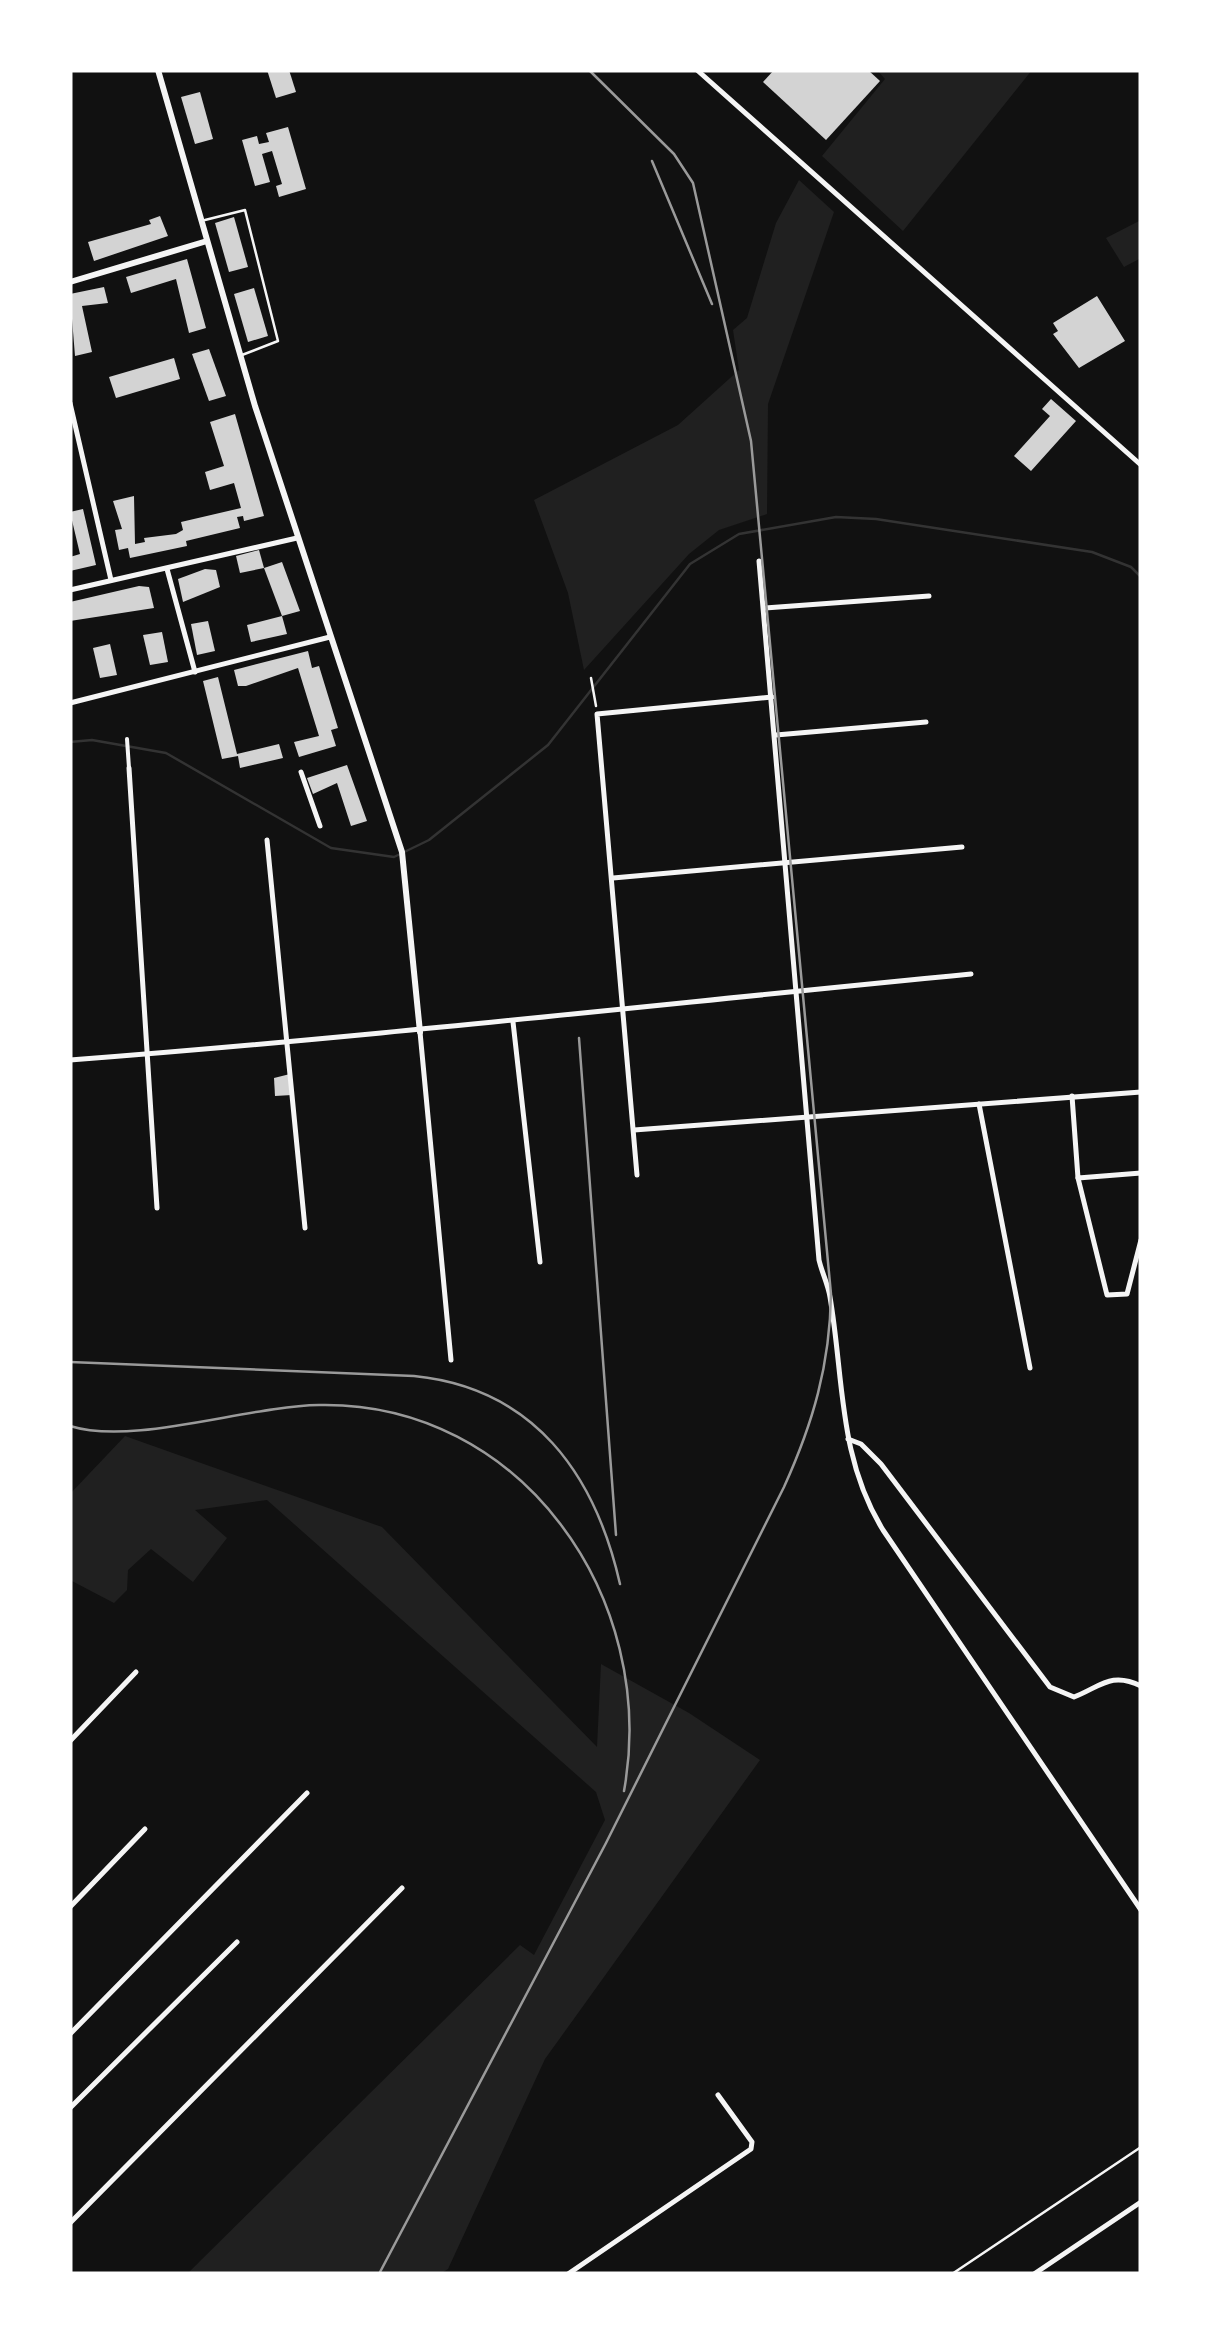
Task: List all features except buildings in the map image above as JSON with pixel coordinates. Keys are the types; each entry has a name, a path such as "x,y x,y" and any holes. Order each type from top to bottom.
{"street":[{"path":"158,70 240,356 402,852 451,1360"},
{"path":"697,70 1141,464"},
{"path":"70,282 206,242"},
{"path":"70,402 112,580"},
{"path":"70,590 298,538"},
{"path":"759,561 819,1260 831,1298 848,1438 866,1502 1141,1910"},
{"path":"167,569 195,673"},
{"path":"765,608 929,596"},
{"path":"70,703 330,637"},
{"path":"637,1175 597,714 772,698"},
{"path":"776,734 926,722"},
{"path":"127,739 157,1208"},
{"path":"301,772 320,826"},
{"path":"267,840 305,1228"},
{"path":"612,878 962,847"},
{"path":"70,1060 420,1032 625,1006 972,974"},
{"path":"513,1021 540,1262"},
{"path":"634,1130 1141,1092"},
{"path":"1072,1096 1078,1178 1108,1295 1127,1294 1141,1240"},
{"path":"977,1102 984,1110 992,1179 1030,1368"},
{"path":"1078,1178 1141,1173"},
{"path":"848,1438 862,1444 880,1464 1050,1686 1074,1697 1112,1678 1141,1686"},
{"path":"70,1741 136,1672"},
{"path":"70,2034 307,1793"},
{"path":"70,1907 145,1829"},
{"path":"70,2223 402,1888"},
{"path":"70,2108 238,1942"},
{"path":"568,2274 751,2149 752,2142 718,2095"},
{"path":"1034,2274 1141,2202"}],"lane":[{"path":"201,222 245,210 278,336 275,344 240,356"}],"path":[{"path":"591,678 597,714"},
{"path":"952,2274 1141,2147"}],"shaded area":[{"path":"877,70 1032,70 903,231 822,156 885,79"},
{"path":"799,180 834,212 768,404 767,514 719,530 689,554 584,670 568,593 534,500 678,425 739,370 733,330 747,318 776,223"},
{"path":"1141,220 1141,258 1124,267 1106,238"},
{"path":"125,1436 382,1527 597,1747 601,1664 689,1713 760,1760 545,2059 448,2269 440,2274 187,2274 520,1945 534,1955 605,1820 596,1792 267,1500 195,1510 227,1538 193,1582 151,1549 128,1570 127,1590 114,1603 70,1580 70,1494"}],"waterway":[{"path":"70,742 92,740 166,753 331,848 394,857 429,840 548,745 690,564 739,534 836,517 876,519 1092,552 1131,567 1141,577"}],"railway":[{"path":"379,2274 606,1843 784,1487 818,1393 830,1320 831,1294 751,441 693,183 674,154 589,70"},
{"path":"652,161 712,304"},
{"path":"579,1038 616,1535"},
{"path":"70,1362 414,1376 456,1384 493,1398 525,1418 553,1443 575,1473 594,1507 620,1584"},
{"path":"70,1426 126,1431 319,1405 392,1413 457,1437 514,1475 561,1524 596,1583 620,1649 629,1719 624,1791"}]}
